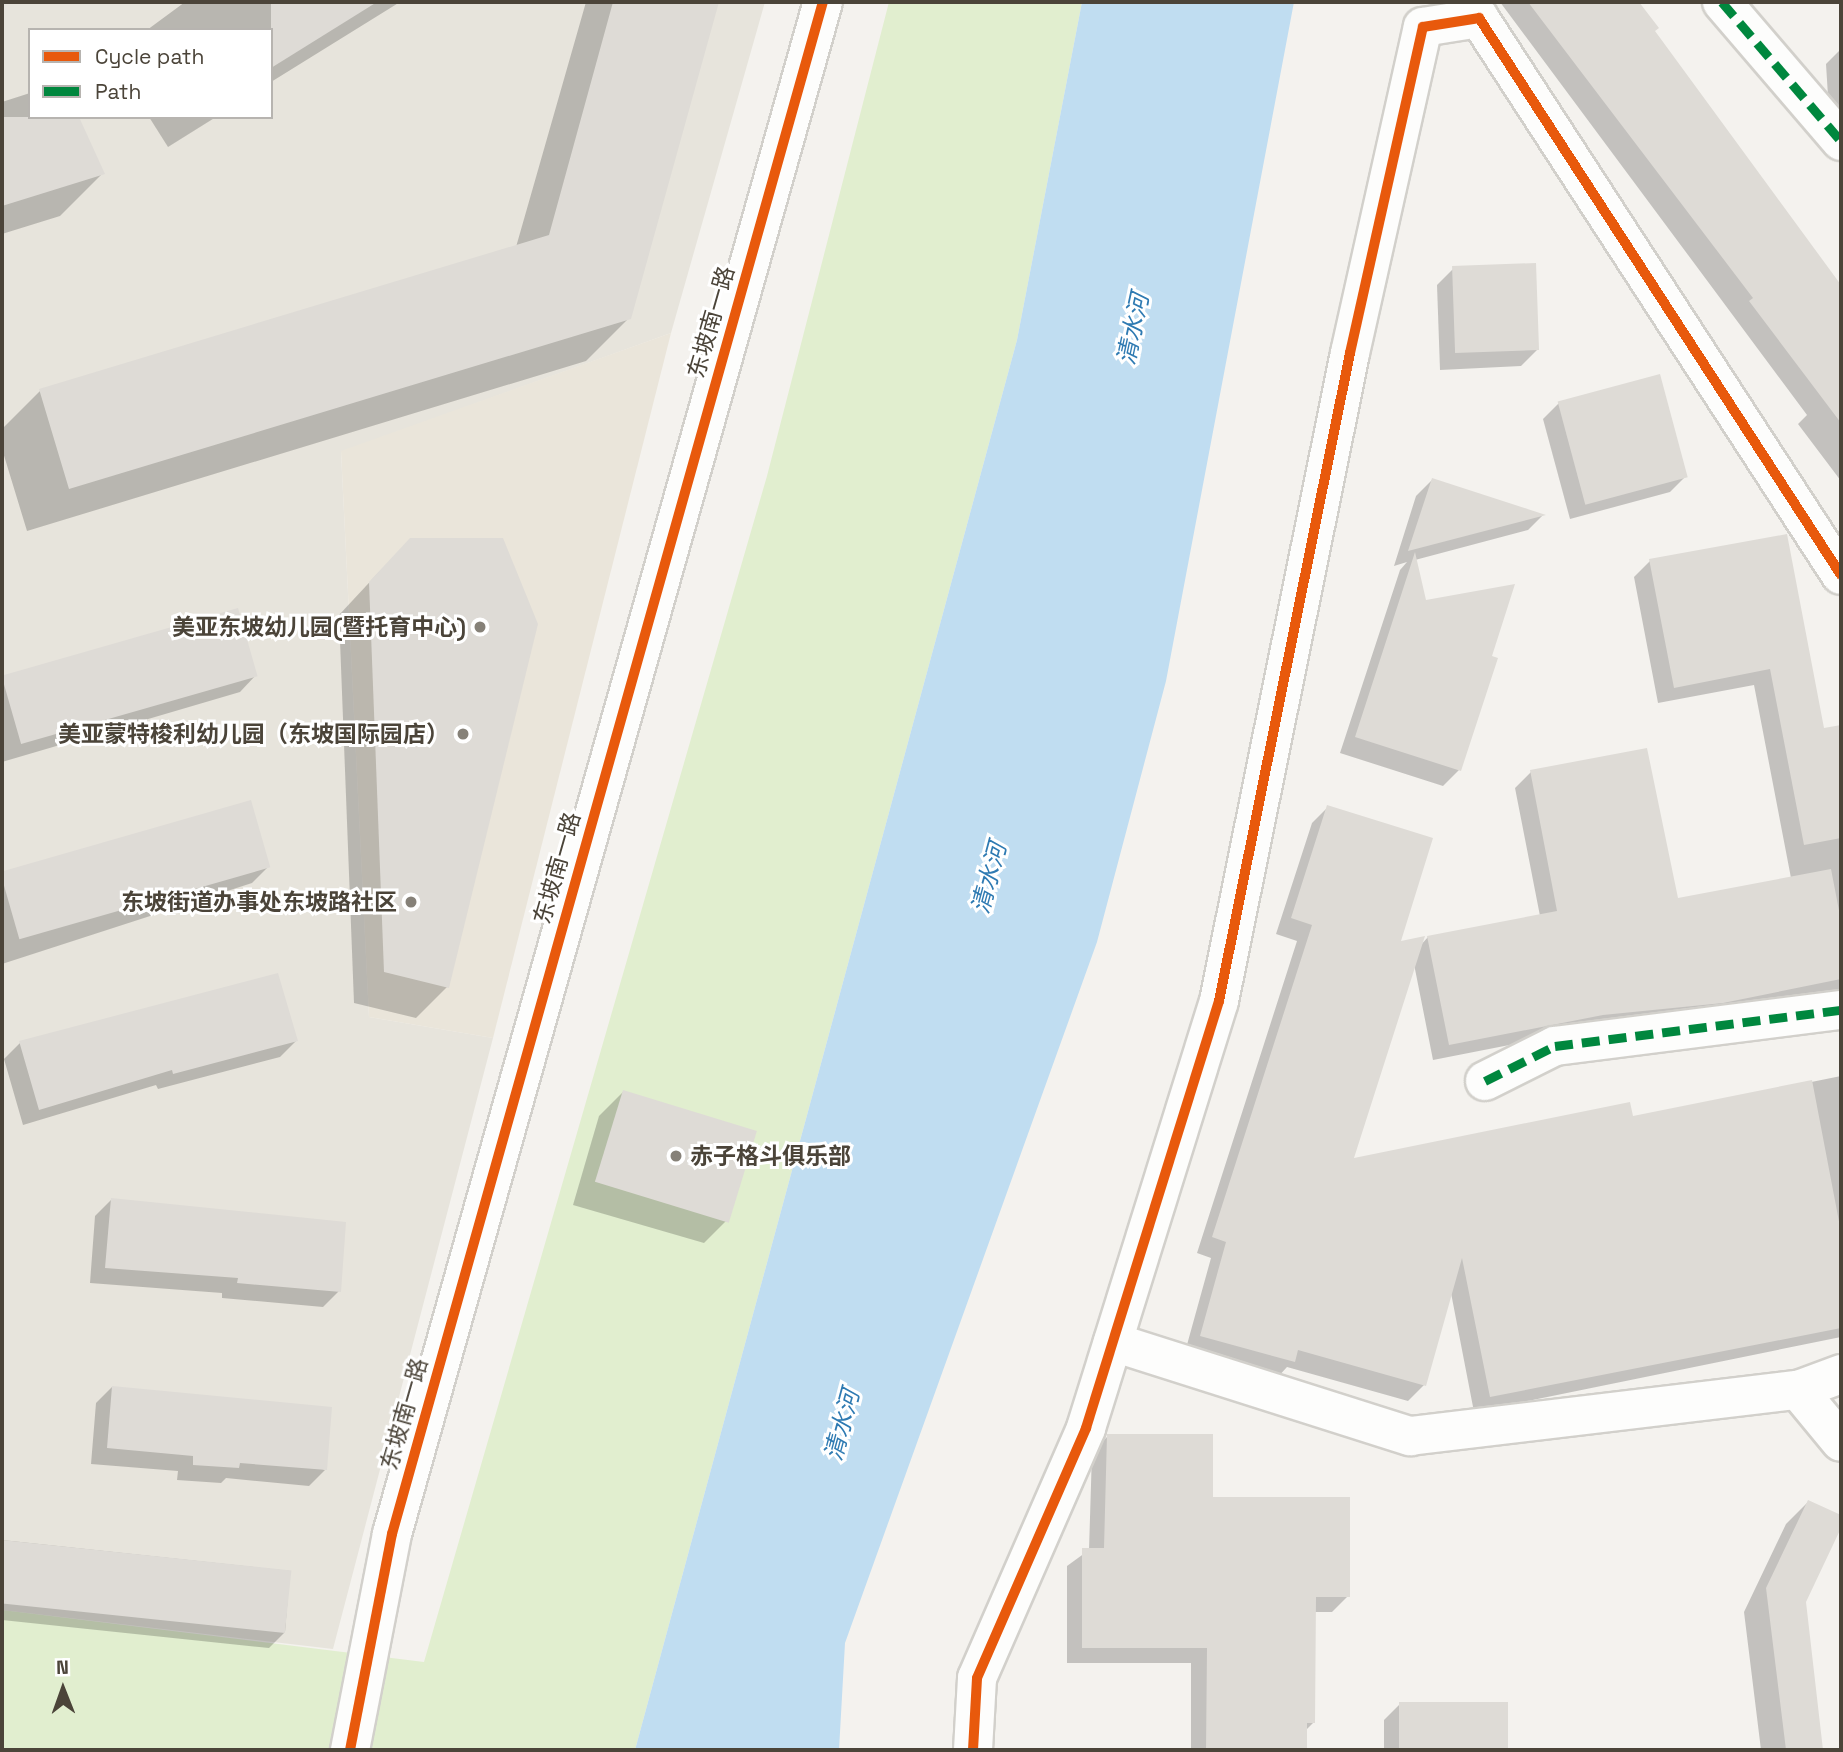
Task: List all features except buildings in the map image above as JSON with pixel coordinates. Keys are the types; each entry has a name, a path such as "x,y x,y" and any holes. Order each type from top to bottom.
{"street":[{"name":"东坡南一路","path":"350,1750 392,1534 823,2"},
{"path":"1722,2 1841,141"},
{"path":"973,1750 977,1678 1086,1428 1219,1001 1350,353 1423,27 1479,18 1841,576"},
{"path":"1485,1081 1555,1046 1841,1010"},
{"path":"1113,1342 1409,1436 1798,1390 1841,1374"},
{"path":"1798,1390 1841,1442"}],"shaded area":[{"path":"2,2 765,2 671,333 341,452 369,1017 493,1038 333,1649 2,1610"},
{"name":"美亚蒙特梭利幼儿园（东坡国际园店）","path":"671,333 493,1038 369,1017 341,451"}],"green space":[{"path":"889,2 1082,2 1017,340 635,1750 2,1750 2,1610 424,1662 767,476"}],"water":[{"name":"清水河","path":"1082,2 1294,2 1166,681 1097,942 845,1643 839,1750 635,1750 1017,340"}],"marked path":[{"path":"1722,2 1841,141"},
{"path":"1485,1081 1555,1046 1841,1010"}],"cycle path":[{"path":"350,1750 392,1534 823,2"},
{"path":"973,1750 977,1678 1086,1428 1219,1001 1350,353 1423,27 1479,18 1841,575"}],"place":[{"name":"美亚东坡幼儿园(暨托育中心)","path":"480,627"},
{"name":"美亚蒙特梭利幼儿园（东坡国际园店）","path":"463,734"},
{"name":"东坡街道办事处东坡路社区","path":"411,902"},
{"name":"赤子格斗俱乐部","path":"676,1156"}]}
